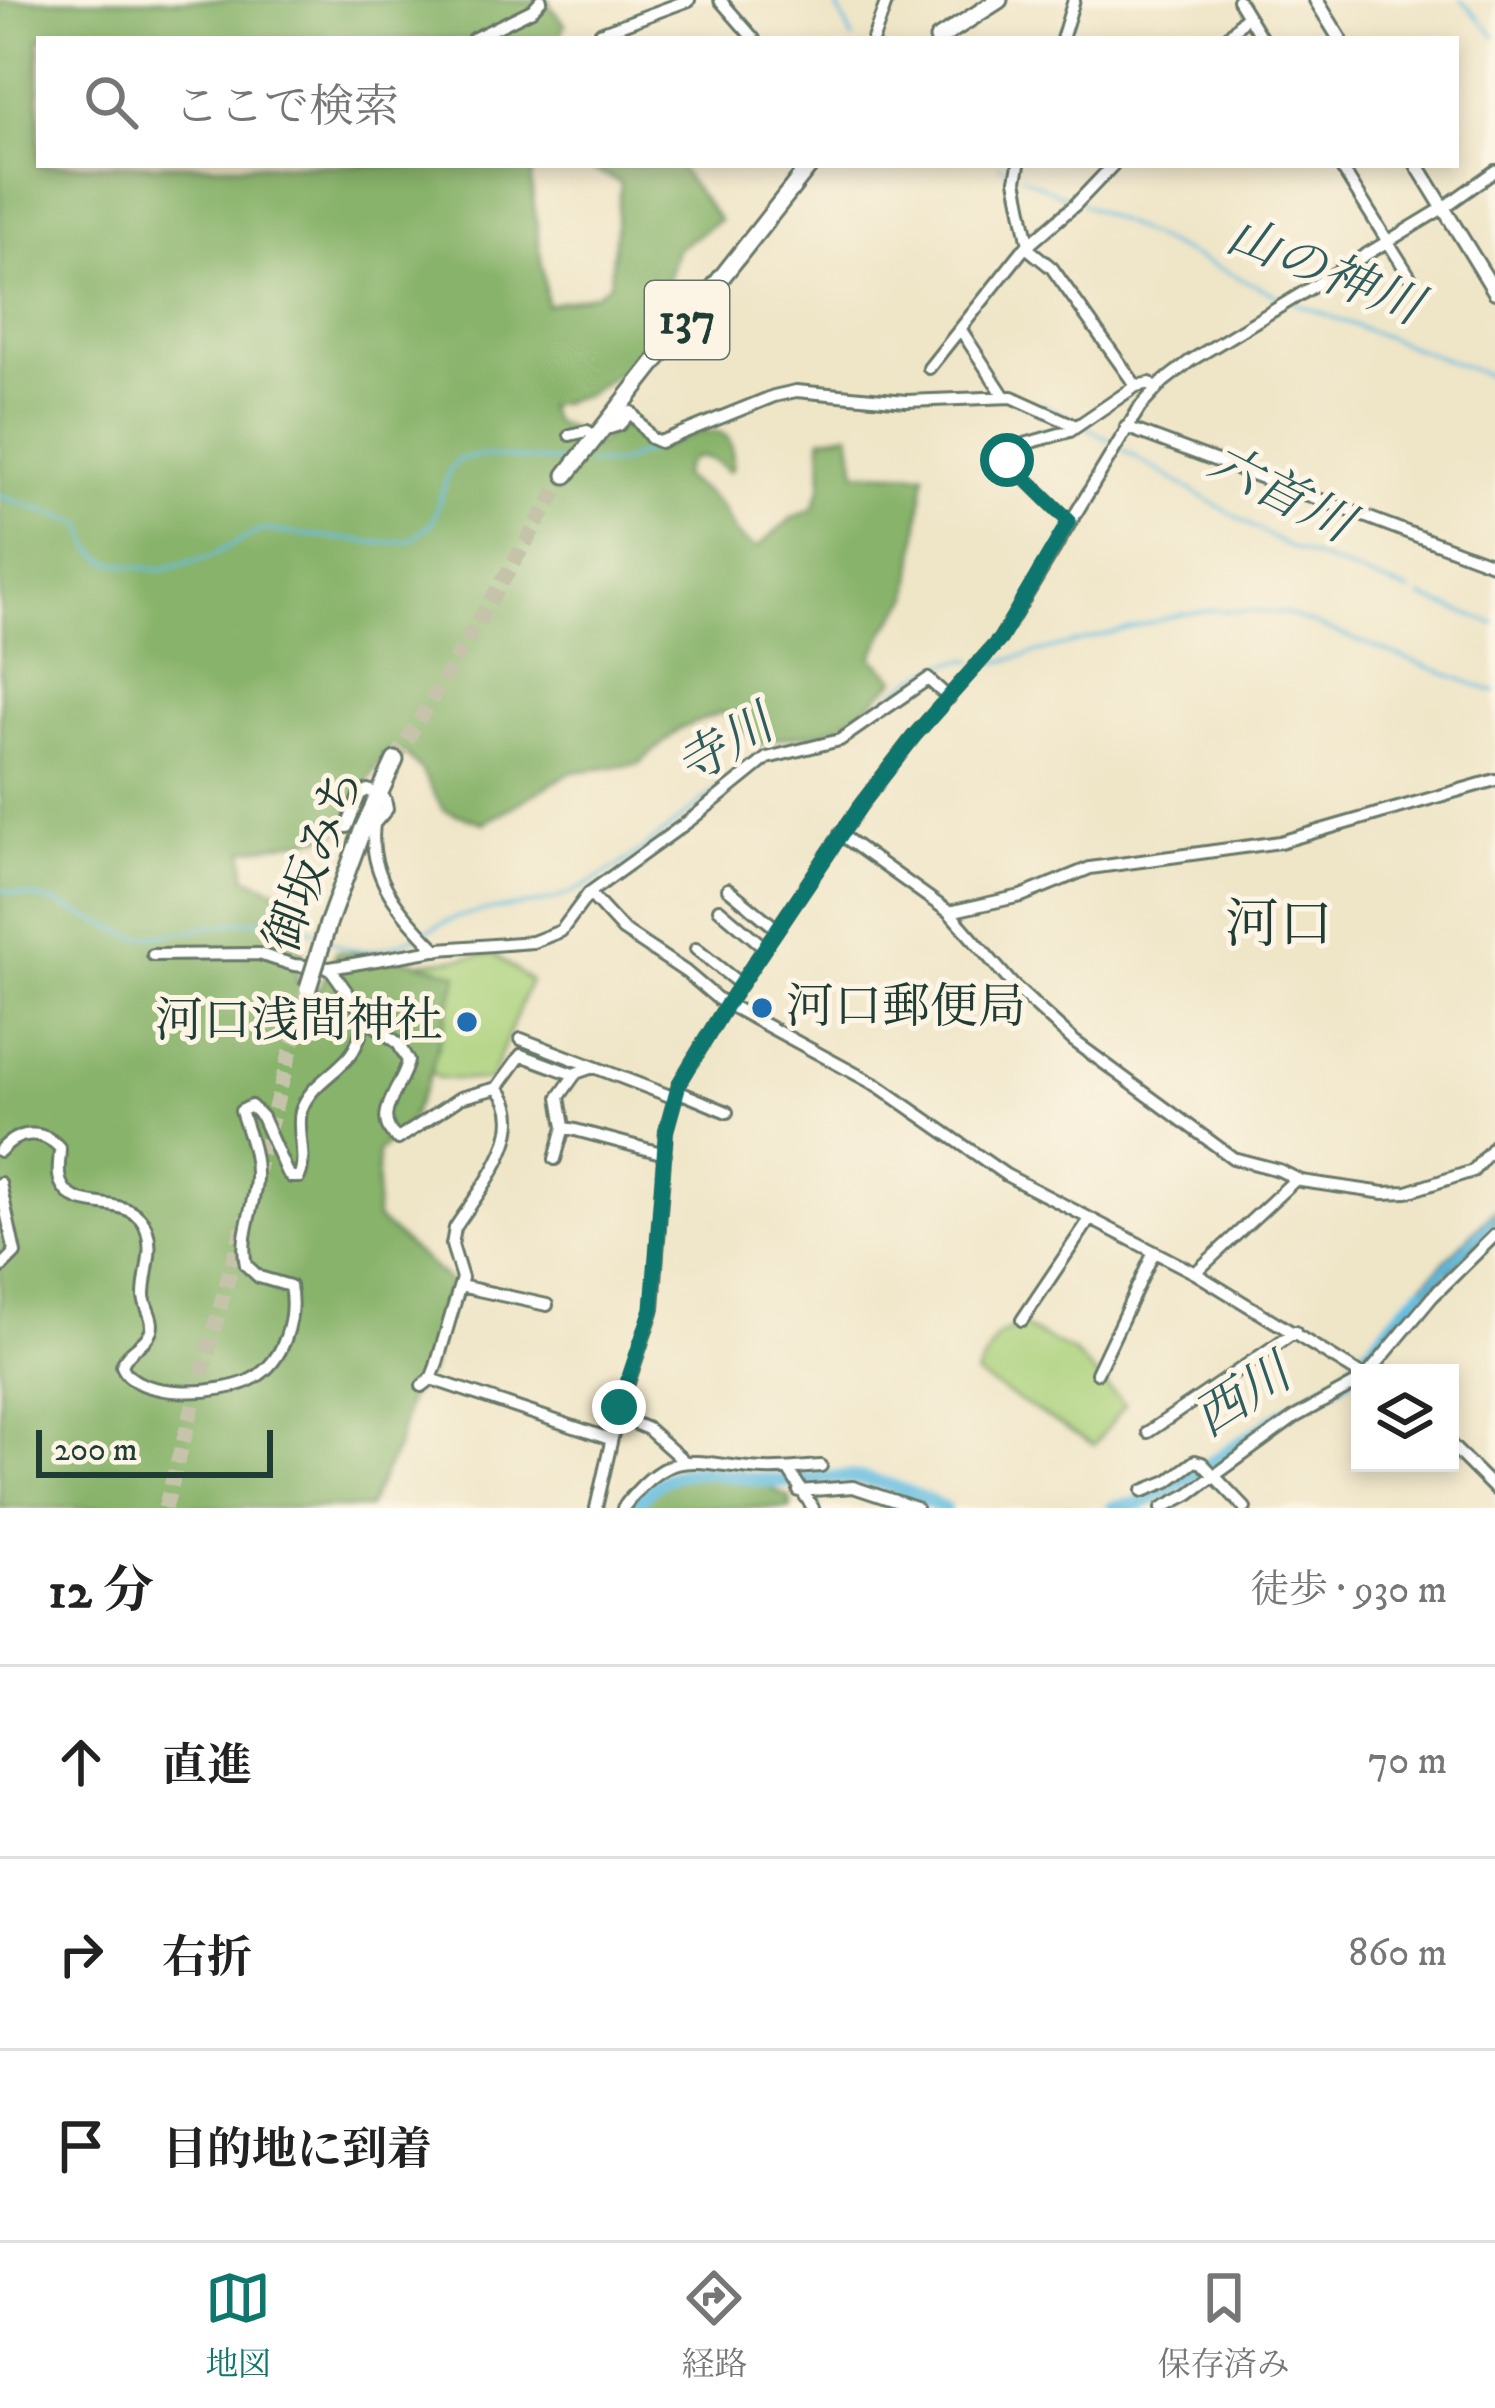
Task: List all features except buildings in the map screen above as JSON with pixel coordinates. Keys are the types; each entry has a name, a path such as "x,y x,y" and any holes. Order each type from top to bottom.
{"highway":[{"path":"943,36 999,0"},
{"name":"137","path":"566,475 808,168"},
{"name":"御坂みち","path":"308,988 328,924 395,760"}],"main road":[{"path":"1316,0 1338,36"},
{"path":"1419,168 1495,292"}],"street":[{"path":"480,36 523,16 541,0"},
{"path":"609,34 689,0"},
{"path":"720,0 751,36"},
{"path":"874,36 887,0"},
{"path":"1063,36 1074,0"},
{"path":"1238,0 1260,36"},
{"path":"1229,36 1247,15"},
{"path":"632,22 634,36"},
{"path":"929,368 1028,246 1110,168"},
{"path":"1342,168 1410,277"},
{"path":"596,1508 616,1416 652,1309 665,1154 676,1094 764,947 888,768 982,662 1014,618 1126,427 1155,389 1190,361 1387,243 1495,171"},
{"path":"1018,172 1028,246 1052,268 1136,386"},
{"path":"961,330 1004,396"},
{"path":"1069,521 1038,494 1004,451 1042,442 1076,426 1136,386 1150,383 1155,389"},
{"path":"610,428 631,412 660,442 790,392 906,401 1016,397 1076,426"},
{"path":"1126,427 1495,565"},
{"path":"570,435 587,431"},
{"path":"153,955 259,954 294,965 330,968 437,950 533,942 561,931 589,893 767,758 840,740 928,679 949,698"},
{"path":"949,912 1021,896 1090,868 1280,842 1495,781"},
{"path":"347,827 361,794 378,794 388,803 374,824 375,866 403,916 437,950"},
{"path":"840,834 949,912 1013,985 1074,1041 1233,1158 1279,1170 1295,1180 1407,1192 1474,1171 1495,1145"},
{"path":"728,890 777,929"},
{"path":"589,893 623,930 727,1004 878,1086 1006,1175 1195,1273 1351,1370"},
{"path":"719,908 764,947"},
{"path":"696,950 740,984"},
{"path":"330,968 366,1019 398,1043 408,1061 385,1119 391,1135 398,1139 460,1098 497,1088 521,1055 575,1075"},
{"path":"0,1151 31,1132 46,1136 60,1148 63,1188 78,1199 127,1208 146,1226 144,1299 153,1325 148,1337 125,1356 122,1366 133,1382 158,1390 181,1390 255,1378 291,1329 294,1304 290,1286 259,1276 246,1264 244,1238 257,1171 241,1111 251,1106 262,1117 286,1171 299,1177 303,1170 302,1107 310,1093 348,1059 366,1019"},
{"path":"520,1039 727,1112"},
{"path":"554,1159 564,1127 559,1097 575,1075 593,1067"},
{"path":"497,1088 509,1107 511,1137 455,1228 452,1245 462,1273 460,1286 426,1382 610,1439"},
{"path":"564,1127 665,1154"},
{"path":"1195,1273 1295,1180"},
{"path":"0,1183 15,1245 15,1252 0,1268"},
{"path":"1022,1320 1090,1219"},
{"path":"1376,1364 1432,1297 1495,1235"},
{"path":"1097,1373 1154,1252"},
{"path":"460,1286 547,1305"},
{"path":"1148,1432 1294,1332"},
{"path":"1162,1508 1351,1384"},
{"path":"616,1416 648,1429 685,1462"},
{"path":"1459,1453 1493,1485"},
{"path":"1143,1491 1198,1461 1245,1508"},
{"path":"623,1508 654,1475 685,1462 789,1471 820,1466"},
{"path":"789,1471 813,1508"},
{"path":"798,1489 853,1487 916,1508"}],"green space":[{"path":"0,0 550,0 565,24 560,36 36,36 36,168 533,168 547,305 596,294 610,283 621,183 590,168 679,168 719,220 677,249 652,338 619,373 585,395 546,406 553,421 586,436 561,470 629,420 658,448 697,434 720,433 732,450 732,469 728,472 701,457 689,462 682,477 715,501 736,533 757,548 793,517 813,509 822,484 821,438 850,433 856,472 925,474 910,597 872,657 896,679 838,725 760,745 722,712 679,729 639,764 572,772 484,823 443,810 422,771 405,754 385,753 335,835 244,850 245,877 302,901 302,950 296,982 319,990 336,952 386,954 458,974 428,1081 406,1127 378,1151 376,1218 450,1282 430,1371 409,1398 397,1447 368,1508 0,1508"},
{"path":"494,954 530,981 490,1081 439,1078 417,1063 378,968"},
{"path":"1020,1325 1073,1352 1125,1405 1094,1445 976,1375 997,1337"},
{"path":"682,1467 739,1470 790,1498 791,1508 639,1508 646,1494"}],"water":[{"path":"1495,1210 1495,1226 1414,1305 1404,1303"}],"waterway":[{"name":"山の神川","path":"834,0 852,36"},
{"path":"1461,0 1495,36"},
{"name":"山の神川","path":"1004,168 1013,173"},
{"name":"山の神川","path":"1022,177 1073,200"},
{"name":"山の神川","path":"1082,204 1285,299"},
{"name":"山の神川","path":"1294,303 1495,378"},
{"name":"六首川","path":"1041,404 1076,420"},
{"name":"六首川","path":"1086,426 1110,441"},
{"name":"六首川","path":"1123,450 1286,546 1410,592"},
{"name":"六首川","path":"587,463 617,464 649,451"},
{"name":"六首川","path":"0,496 83,524 93,550 108,562 158,570 209,557 262,530 379,543 409,541 432,524 449,471 459,459 481,456 562,462"},
{"name":"六首川","path":"1421,597 1495,624"},
{"name":"寺川","path":"988,661 1000,662 1183,614 1215,610 1284,613 1495,692"},
{"name":"寺川","path":"871,712 931,670 973,660"},
{"name":"寺川","path":"767,752 850,728"},
{"name":"寺川","path":"328,940 360,951 375,950 463,916 573,892 646,847 759,757"},
{"name":"寺川","path":"0,890 51,901 135,937 252,921 298,925 320,935"},
{"name":"西川","path":"1113,1508 1141,1503 1172,1489 1345,1378 1421,1291"},
{"name":"西川","path":"632,1508 666,1478 700,1472 779,1481 858,1478 944,1508"}],"tunnel":[{"path":"395,760 566,475"},
{"path":"256,1176 308,988"},
{"path":"165,1508 245,1217"}],"place":[{"name":"河口郵便局","path":"762,1008"},
{"name":"河口浅間神社","path":"467,1022"}],"district":[{"name":"河口","path":"1279,926"}],"route":[{"path":"619,1407 652,1309 666,1131 679,1084 860,806 1000,639 1069,521 1007,460"}]}
